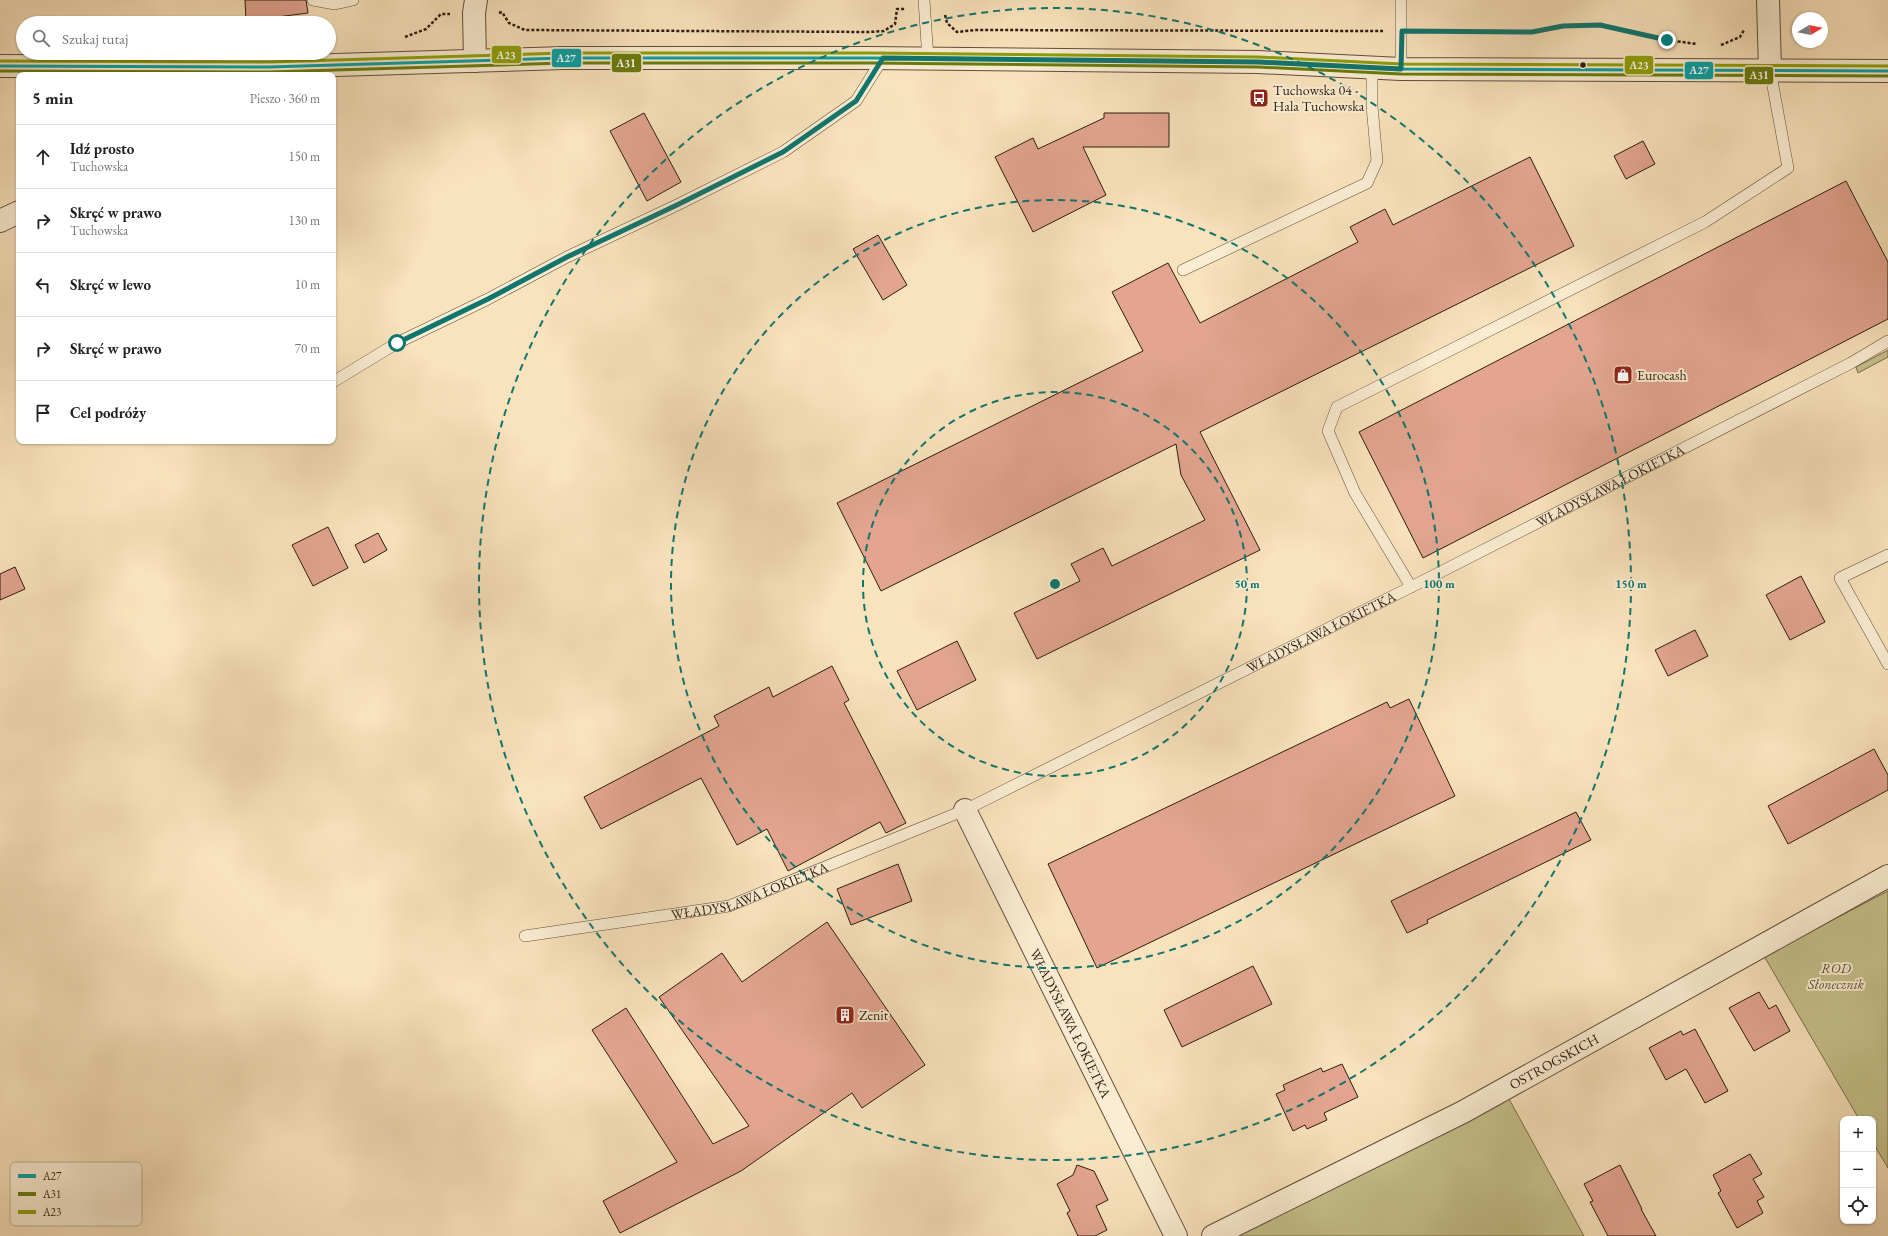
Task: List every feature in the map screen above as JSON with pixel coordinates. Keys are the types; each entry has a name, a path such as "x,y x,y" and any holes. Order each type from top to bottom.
{"street":[{"path":"475,7 475,61"},
{"path":"1769,7 1770,70"},
{"path":"0,66 219,71 564,58 883,58 1258,62 1401,69 1888,71"},
{"path":"0,221 16,213"},
{"name":"WŁADYSŁAWA ŁOKIETKA","path":"965,810 1176,1236"},
{"name":"OSTROGSKICH","path":"1213,1236 1464,1112 1888,876"}],"lane":[{"path":"313,0 335,4 353,0"},
{"path":"1401,0 1401,69"},
{"path":"924,4 928,59"},
{"path":"336,380 397,343 488,299 567,257 677,205 783,152 856,101 883,58"},
{"path":"1183,270 1367,183 1377,161 1372,106 1372,68"},
{"path":"1411,587 1355,493 1328,431 1337,407 1704,222 1788,168 1770,70"},
{"name":"WŁADYSŁAWA ŁOKIETKA","path":"525,936 729,906 965,810 1411,587 1851,362 1888,341"},
{"path":"1888,555 1840,578 1888,664"}],"path":[{"path":"398,40 426,29 441,14 475,7 502,12 509,23 525,30 884,32 895,24 897,9 924,4 944,9 947,23 957,32 974,30 1532,32 1563,26 1600,25 1667,40 1702,45"},
{"path":"1716,47 1740,37 1751,15 1769,7 1791,17 1792,19"}],"green space":[{"path":"1888,350 1888,357 1858,373 1856,367"},
{"name":"ROD Słonecznik","path":"1888,891 1888,1168 1876,1148 1876,1116 1857,1116 1764,956"},
{"path":"1508,1097 1584,1236 1237,1236"}],"building":[{"path":"245,0 306,0 308,13 285,16 246,16"},
{"path":"644,113 681,182 647,201 610,131"},
{"path":"1104,113 1169,113 1169,147 1083,147 1106,195 1033,232 995,157 1033,138 1038,149 1104,118"},
{"path":"1643,141 1655,164 1626,179 1614,156"},
{"path":"1530,157 1574,246 1200,432 1260,550 1037,659 1014,613 1080,581 1071,564 1103,548 1112,566 1205,520 1181,475 1176,444 881,591 837,503 1143,351 1112,292 1168,263 1200,323 1358,242 1350,227 1385,209 1393,225"},
{"name":"Eurocash","path":"1846,181 1888,262 1888,319 1423,558 1359,432"},
{"path":"878,235 907,285 883,300 853,249"},
{"path":"328,527 348,568 313,586 292,545"},
{"path":"378,533 387,550 364,563 355,545"},
{"path":"15,567 25,589 0,600 0,574"},
{"path":"1801,576 1825,622 1790,640 1766,595"},
{"path":"1695,630 1708,656 1668,676 1655,650"},
{"path":"957,641 976,680 917,710 897,671"},
{"path":"832,666 849,700 844,703 906,823 886,833 880,822 788,871 767,829 737,845 701,778 601,829 584,797 719,726 714,716 769,687 773,697"},
{"path":"1409,699 1455,796 1097,968 1048,864 1387,702 1390,708"},
{"path":"1874,749 1888,775 1888,790 1788,844 1768,806"},
{"path":"1576,812 1591,840 1427,920 1428,923 1407,933 1391,901"},
{"path":"898,864 912,901 851,925 837,889"},
{"path":"827,922 925,1065 862,1108 852,1093 741,1171 620,1233 603,1201 677,1162 592,1030 626,1008 713,1144 749,1126 659,997 722,953 742,982"},
{"path":"1253,966 1272,1004 1182,1047 1164,1010"},
{"path":"1759,992 1769,1009 1776,1005 1790,1031 1754,1051 1729,1008"},
{"path":"1695,1029 1728,1091 1705,1103 1686,1069 1666,1080 1649,1048 1681,1031 1683,1035"},
{"path":"1342,1064 1358,1097 1324,1113 1327,1120 1307,1129 1305,1125 1293,1131 1276,1094 1285,1090 1283,1085 1321,1068 1323,1072"},
{"path":"1750,1154 1762,1174 1753,1179 1764,1197 1757,1201 1763,1213 1737,1228 1718,1193 1721,1191 1713,1175"},
{"path":"1077,1165 1094,1171 1108,1200 1096,1206 1107,1230 1095,1236 1078,1236 1067,1213 1070,1211 1057,1184 1073,1175"},
{"path":"1620,1165 1656,1236 1608,1236 1590,1202 1593,1201 1584,1184"}],"transit line":[{"name":"A23","path":"336,60 564,53 870,53 1258,57 1401,64 1888,66"},
{"name":"A27","path":"0,66 269,67 564,58 870,58 1258,62 1401,69 1888,71"},
{"name":"A23","path":"0,61 269,62 335,60"},
{"name":"A31","path":"0,71 269,72 564,63 870,63 1258,67 1401,74 1888,76"}],"place":[{"name":"Tuchowska 04 - Hala Tuchowska","path":"1259,98"},
{"name":"Eurocash","path":"1623,375"},
{"name":"Zenit","path":"845,1015"}],"route":[{"path":"397,343 488,299 567,257 677,205 783,152 856,101 883,58 1258,62 1354,68 1401,69 1402,31 1532,32 1563,26 1600,25 1667,40"}]}
